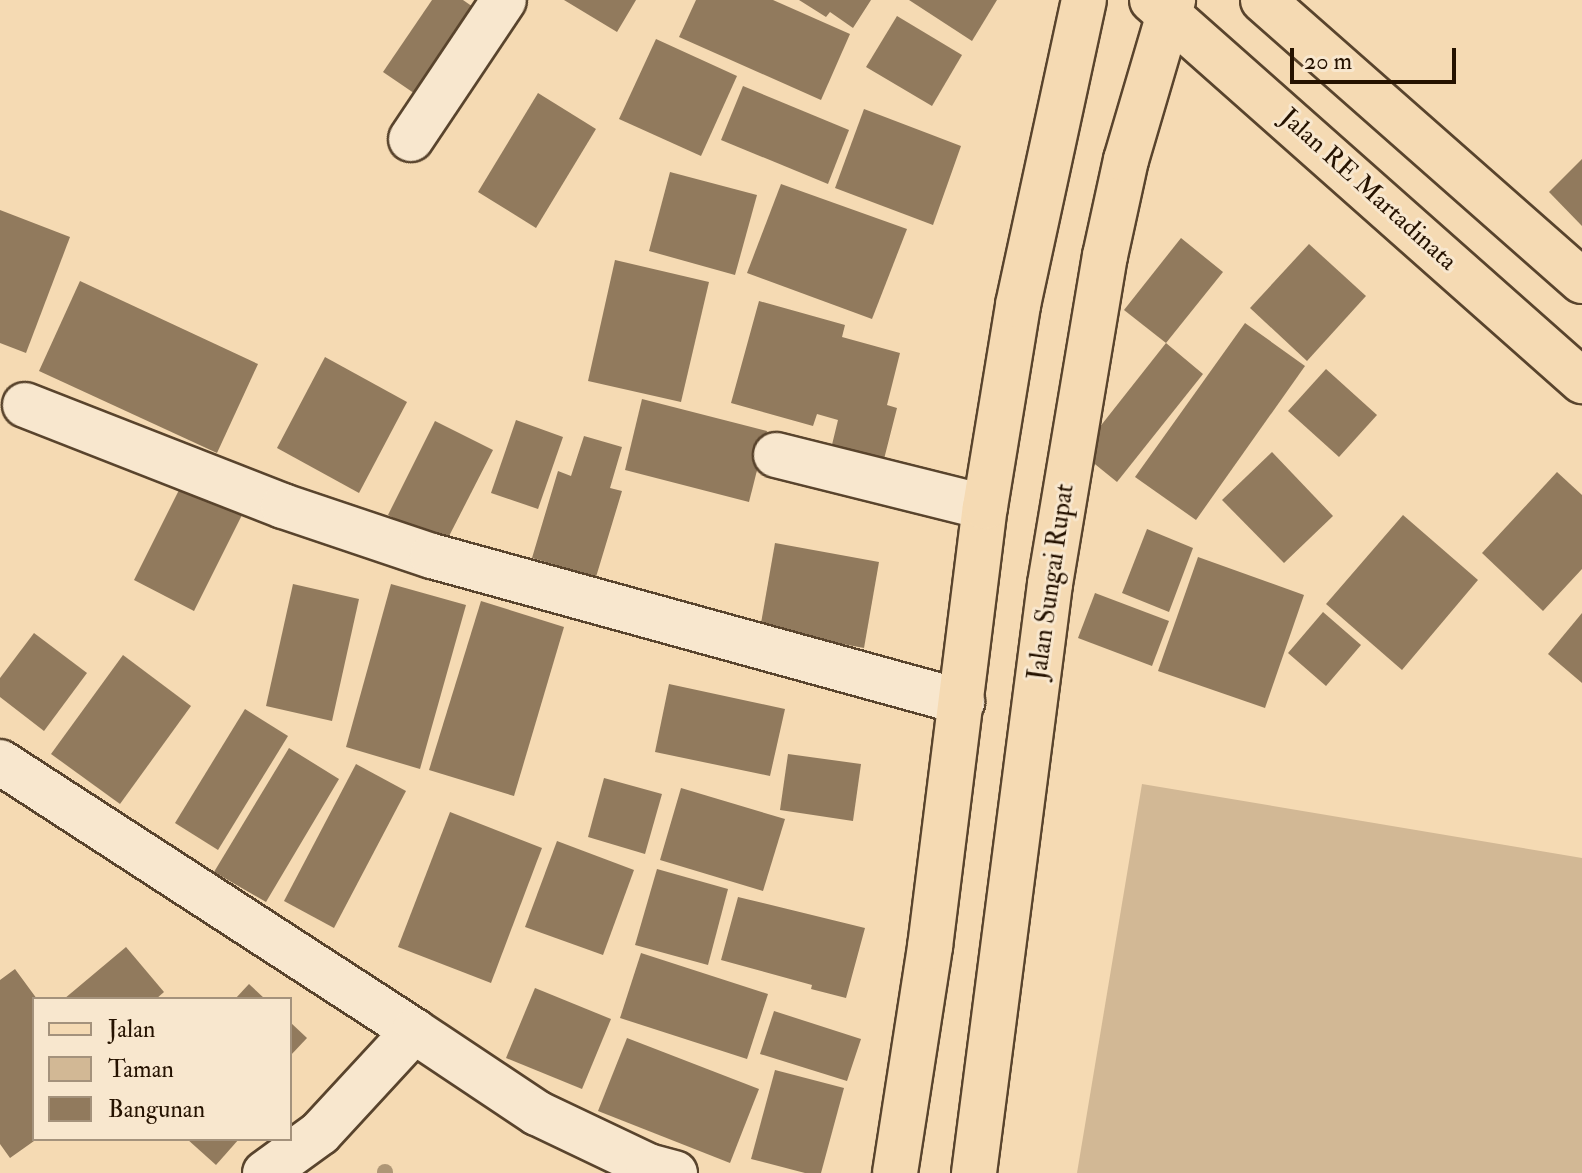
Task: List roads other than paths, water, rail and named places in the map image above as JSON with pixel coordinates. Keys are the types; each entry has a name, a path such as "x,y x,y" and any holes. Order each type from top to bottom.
{"main road":[{"path":"895,1173 930,947 985,507 1018,305 1084,0"},
{"path":"1263,0 1582,281"},
{"name":"Jalan RE Martadinata","path":"1165,4 1582,381"},
{"name":"Jalan Sungai Rupat","path":"974,1173 1050,584 1105,256 1165,4"}],"street":[{"path":"411,139 504,0"},
{"path":"25,405 283,506 432,556 962,702"},
{"path":"776,455 985,507"},
{"path":"0,762 537,1113 648,1166 675,1173"},
{"path":"265,1173 320,1133 414,1031"}]}
